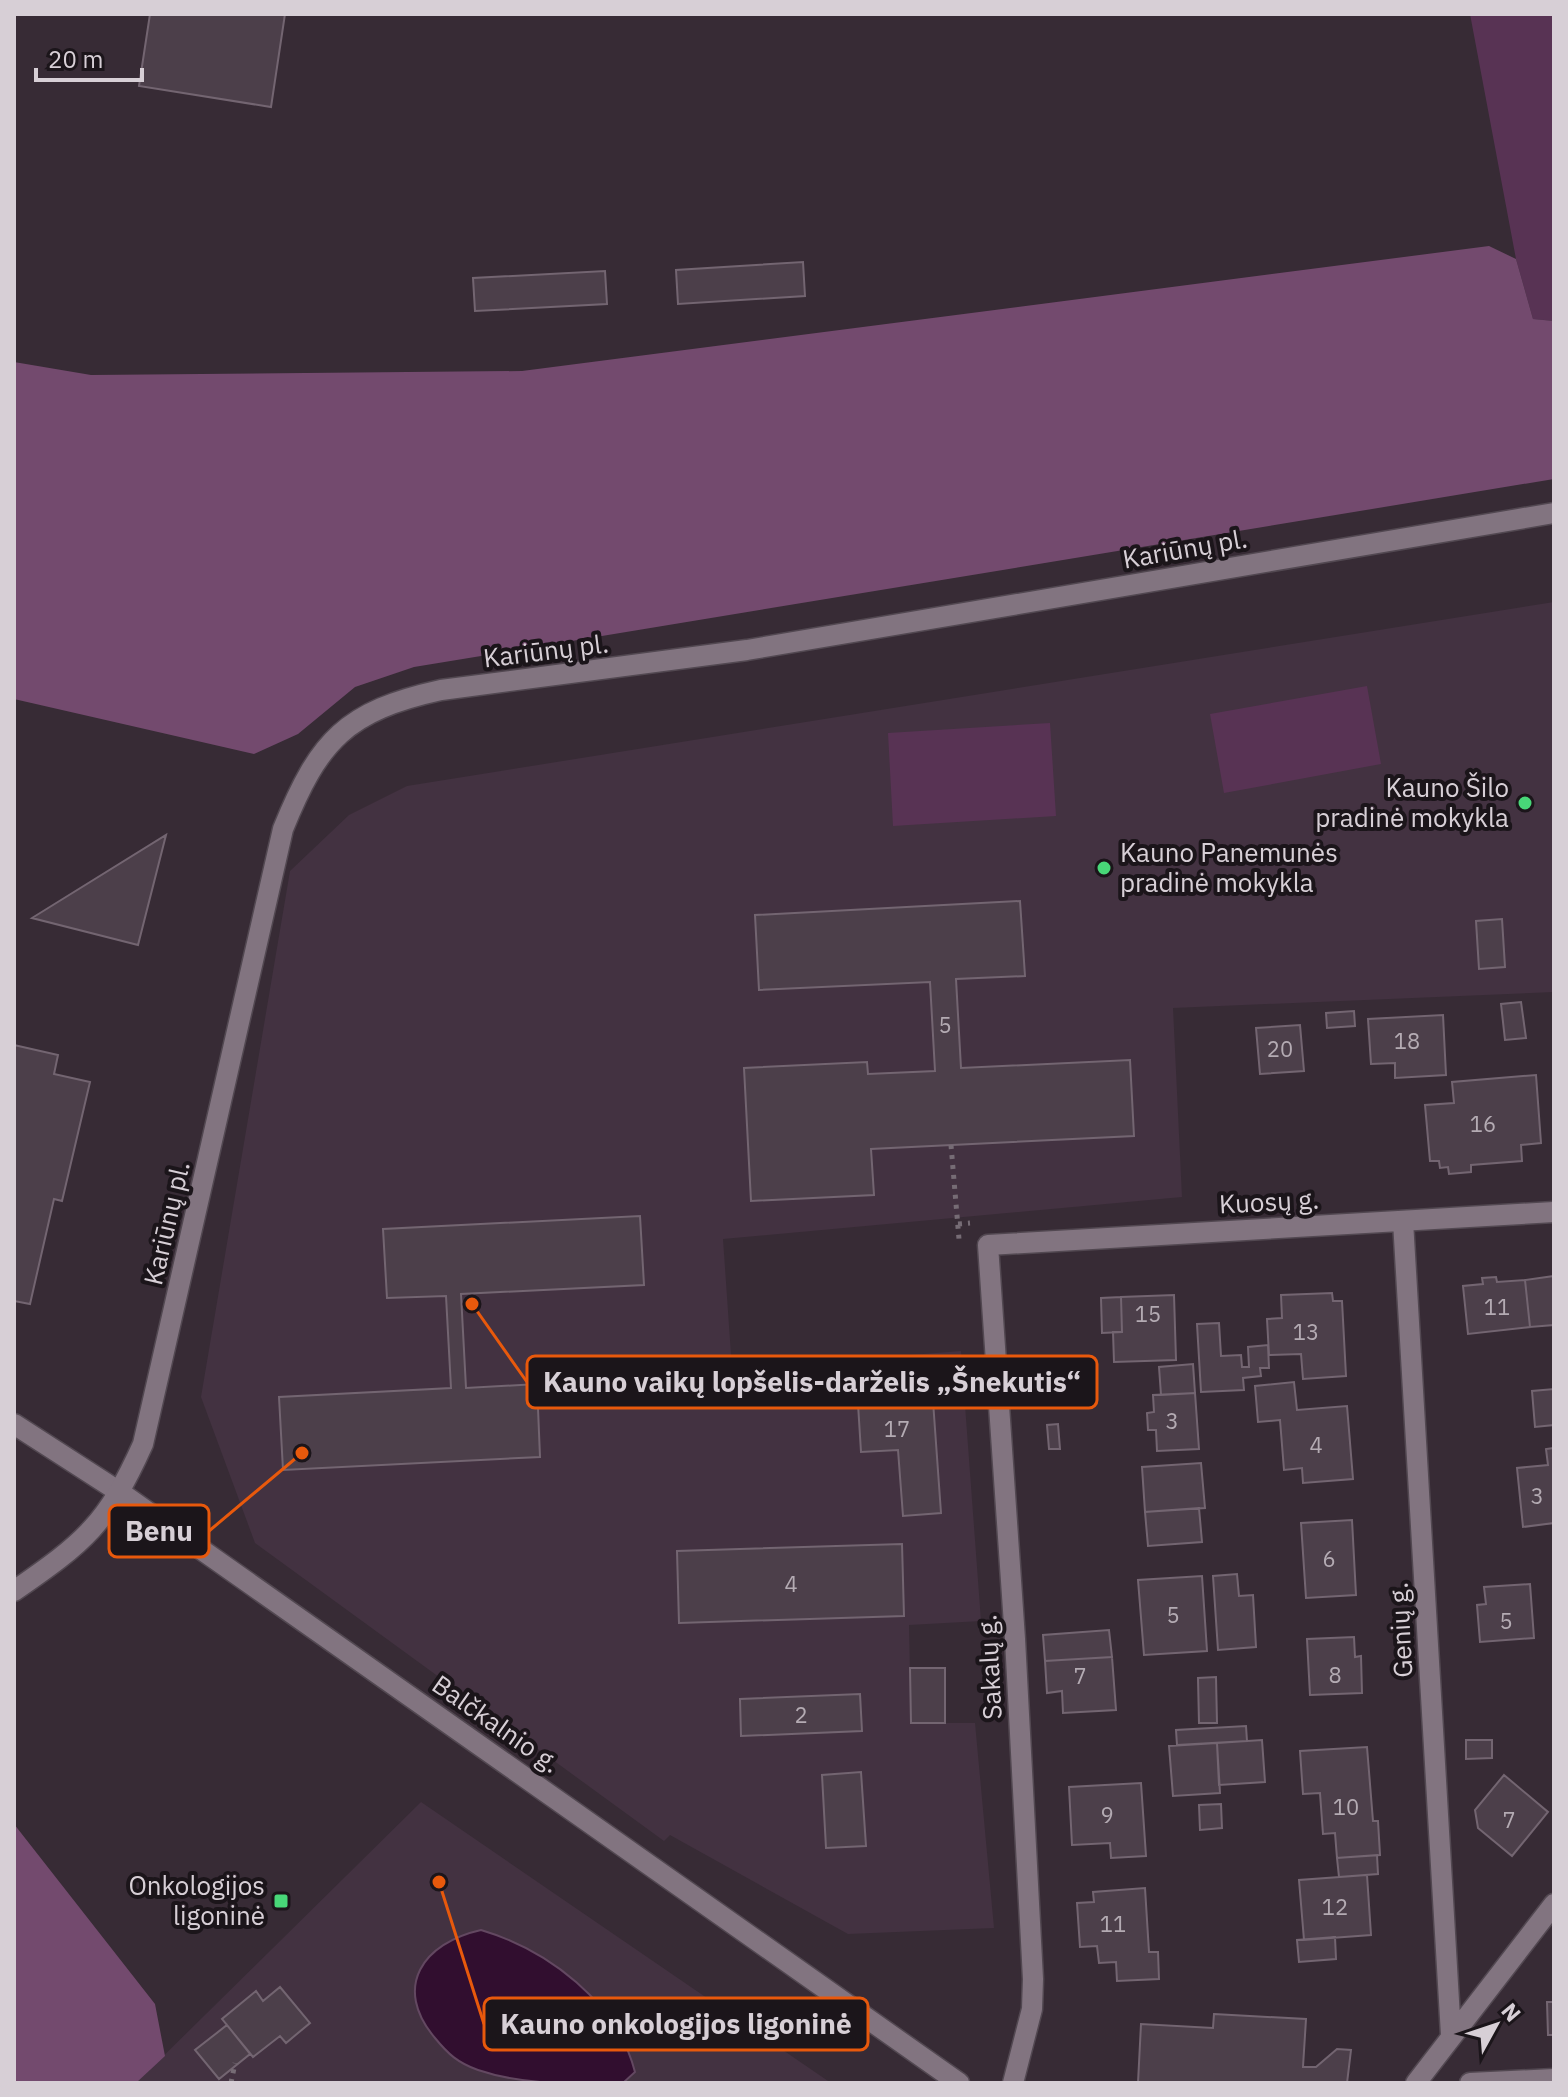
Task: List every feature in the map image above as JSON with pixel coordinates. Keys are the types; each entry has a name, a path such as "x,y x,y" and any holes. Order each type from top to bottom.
{"street":[{"name":"Kariūnų pl.","path":"121,1493 143,1444 283,829 301,784 340,732 353,723 393,701 441,690 747,650 1554,513"},
{"name":"Kuosų g.","path":"988,1245 1554,1212"},
{"name":"Genių g.","path":"1403,1221 1451,2035"},
{"name":"Sakalų g.","path":"988,1245 1015,1639 1033,1979 1032,2009 1013,2083"},
{"name":"Balčkalnio g.","path":"14,1424 121,1493 959,2083"},
{"path":"14,1591 79,1543 121,1493"},
{"path":"1416,2083 1554,1904"},
{"path":"1470,2083 1554,2079"}],"path":[{"path":"951,1145 960,1248"},
{"path":"231,2083 235,2063"}],"shaded area":[{"path":"1470,14 1554,14 1554,321 1533,319 1516,259"},
{"path":"1489,246 1516,259 1533,319 1554,321 1554,479 414,667 355,687 298,734 254,754 14,699 14,362 91,375 522,371"},
{"path":"1554,602 1554,992 1173,1008 1182,1197 723,1239 732,1369 961,1351 981,1621 909,1625 911,1723 975,1723 994,1928 848,1934 670,1835 664,1841 255,1543 201,1397 290,871 349,815 407,786"},
{"path":"1367,686 1381,764 1224,793 1210,714"},
{"path":"1050,723 1056,816 893,826 888,733"},
{"path":"421,1802 831,2083 136,2083"},
{"path":"14,1824 155,2004 165,2056 136,2083 14,2083"},
{"path":"481,1930 531,1951 576,1982 613,2023 635,2072 623,2083 532,2081 478,2070 449,2053 422,2019 415,1985 420,1970 443,1945"}],"building":[{"path":"150,14 285,14 271,107 139,86"},
{"path":"803,262 805,296 678,304 676,270"},
{"path":"605,271 607,304 475,311 473,278"},
{"path":"166,835 138,945 32,918"},
{"path":"1020,901 1025,976 956,979 961,1068 1130,1060 1134,1136 871,1149 874,1195 751,1201 744,1068 867,1062 868,1074 935,1071 930,982 759,990 755,915"},
{"path":"1502,919 1505,967 1479,969 1476,921"},
{"path":"1521,1002 1526,1038 1505,1040 1501,1004"},
{"path":"1354,1011 1355,1026 1327,1028 1326,1013"},
{"path":"1443,1015 1446,1075 1395,1078 1395,1063 1371,1064 1368,1019"},
{"path":"1300,1025 1304,1071 1260,1074 1256,1028"},
{"path":"14,1045 58,1055 54,1074 90,1082 62,1201 54,1199 30,1304 14,1301"},
{"path":"1536,1075 1541,1143 1521,1145 1522,1161 1471,1165 1471,1172 1449,1174 1448,1167 1440,1168 1439,1161 1430,1161 1425,1105 1454,1103 1452,1082"},
{"path":"640,1216 644,1285 461,1294 466,1388 537,1384 540,1457 283,1470 279,1397 451,1388 446,1296 387,1298 383,1229"},
{"path":"1554,1276 1554,1325 1530,1327 1525,1280"},
{"path":"1496,1277 1497,1282 1525,1280 1530,1327 1468,1334 1463,1286 1483,1284 1482,1278"},
{"path":"1332,1293 1333,1301 1342,1301 1346,1376 1303,1379 1301,1354 1269,1355 1267,1319 1282,1318 1281,1295"},
{"path":"1174,1295 1176,1360 1114,1362 1113,1332 1122,1332 1121,1297"},
{"path":"1121,1297 1122,1332 1102,1333 1101,1298"},
{"path":"1219,1323 1221,1356 1241,1355 1242,1367 1249,1367 1248,1347 1268,1345 1269,1368 1260,1368 1261,1376 1243,1378 1244,1390 1201,1392 1197,1324"},
{"path":"930,1359 941,1513 903,1516 898,1450 861,1452 858,1404 805,1407 804,1401 770,1404 767,1371"},
{"path":"1193,1364 1195,1393 1161,1395 1159,1367"},
{"path":"1294,1382 1297,1410 1347,1406 1353,1479 1303,1483 1302,1468 1284,1470 1280,1420 1258,1422 1255,1386"},
{"path":"1554,1389 1554,1425 1535,1427 1532,1391"},
{"path":"1195,1393 1199,1449 1157,1451 1156,1430 1148,1430 1147,1413 1154,1412 1153,1395"},
{"path":"1058,1424 1060,1449 1049,1449 1047,1425"},
{"path":"1554,1448 1554,1523 1523,1527 1517,1468 1548,1465 1546,1449"},
{"path":"1201,1463 1205,1508 1145,1512 1142,1467"},
{"path":"1199,1508 1202,1542 1148,1546 1145,1512"},
{"path":"1352,1520 1356,1595 1306,1598 1301,1523"},
{"path":"902,1544 904,1616 679,1623 677,1551"},
{"path":"1237,1574 1239,1596 1253,1595 1256,1647 1218,1650 1213,1576"},
{"path":"1202,1576 1207,1651 1144,1655 1138,1580"},
{"path":"1530,1584 1534,1638 1480,1642 1477,1605 1486,1604 1484,1587"},
{"path":"1109,1630 1112,1657 1045,1661 1043,1635"},
{"path":"1354,1637 1355,1657 1361,1656 1362,1693 1310,1695 1307,1639"},
{"path":"1112,1657 1116,1710 1063,1713 1062,1691 1047,1693 1045,1661"},
{"path":"910,1668 945,1668 945,1723 911,1723"},
{"path":"1216,1677 1217,1723 1199,1723 1198,1678"},
{"path":"860,1694 862,1731 741,1736 740,1699"},
{"path":"1246,1726 1247,1741 1177,1745 1176,1730"},
{"path":"1262,1740 1265,1782 1219,1785 1217,1743"},
{"path":"1466,1740 1492,1740 1492,1758 1466,1759"},
{"path":"1217,1743 1220,1793 1173,1796 1169,1746"},
{"path":"1367,1747 1373,1821 1378,1821 1380,1855 1337,1858 1335,1833 1323,1834 1320,1793 1303,1794 1300,1751"},
{"path":"861,1772 866,1846 826,1848 822,1775"},
{"path":"1504,1775 1548,1812 1512,1856 1478,1828 1475,1810"},
{"path":"1141,1783 1146,1856 1111,1858 1110,1843 1072,1845 1069,1787"},
{"path":"1221,1804 1222,1828 1200,1830 1199,1805"},
{"path":"1377,1855 1378,1874 1339,1877 1337,1858"},
{"path":"1367,1875 1371,1935 1304,1940 1299,1880"},
{"path":"1145,1888 1149,1952 1158,1952 1159,1979 1117,1981 1116,1962 1099,1963 1097,1946 1080,1947 1077,1903 1094,1902 1093,1892"},
{"path":"1335,1937 1336,1959 1299,1962 1297,1940"},
{"path":"280,1987 310,2023 286,2043 280,2036 253,2057 222,2019 256,1991 263,2001"},
{"path":"1547,2002 1554,2002 1554,2035 1548,2035"},
{"path":"1214,2014 1306,2019 1303,2067 1316,2067 1337,2049 1351,2050 1347,2083 1138,2083 1141,2024 1213,2028"},
{"path":"227,2025 250,2054 219,2079 195,2050"}],"place":[{"name":"Kauno Šilo pradinė mokykla","path":"1525,803"},
{"name":"Kauno Panemunės pradinė mokykla","path":"1104,868"},
{"name":"Kauno vaikų lopšelis-darželis „Šnekutis“","path":"472,1304"},
{"name":"Benu","path":"302,1453"},
{"name":"Kauno onkologijos ligoninė","path":"439,1882"},
{"name":"Onkologijos ligoninė","path":"281,1901"}]}
